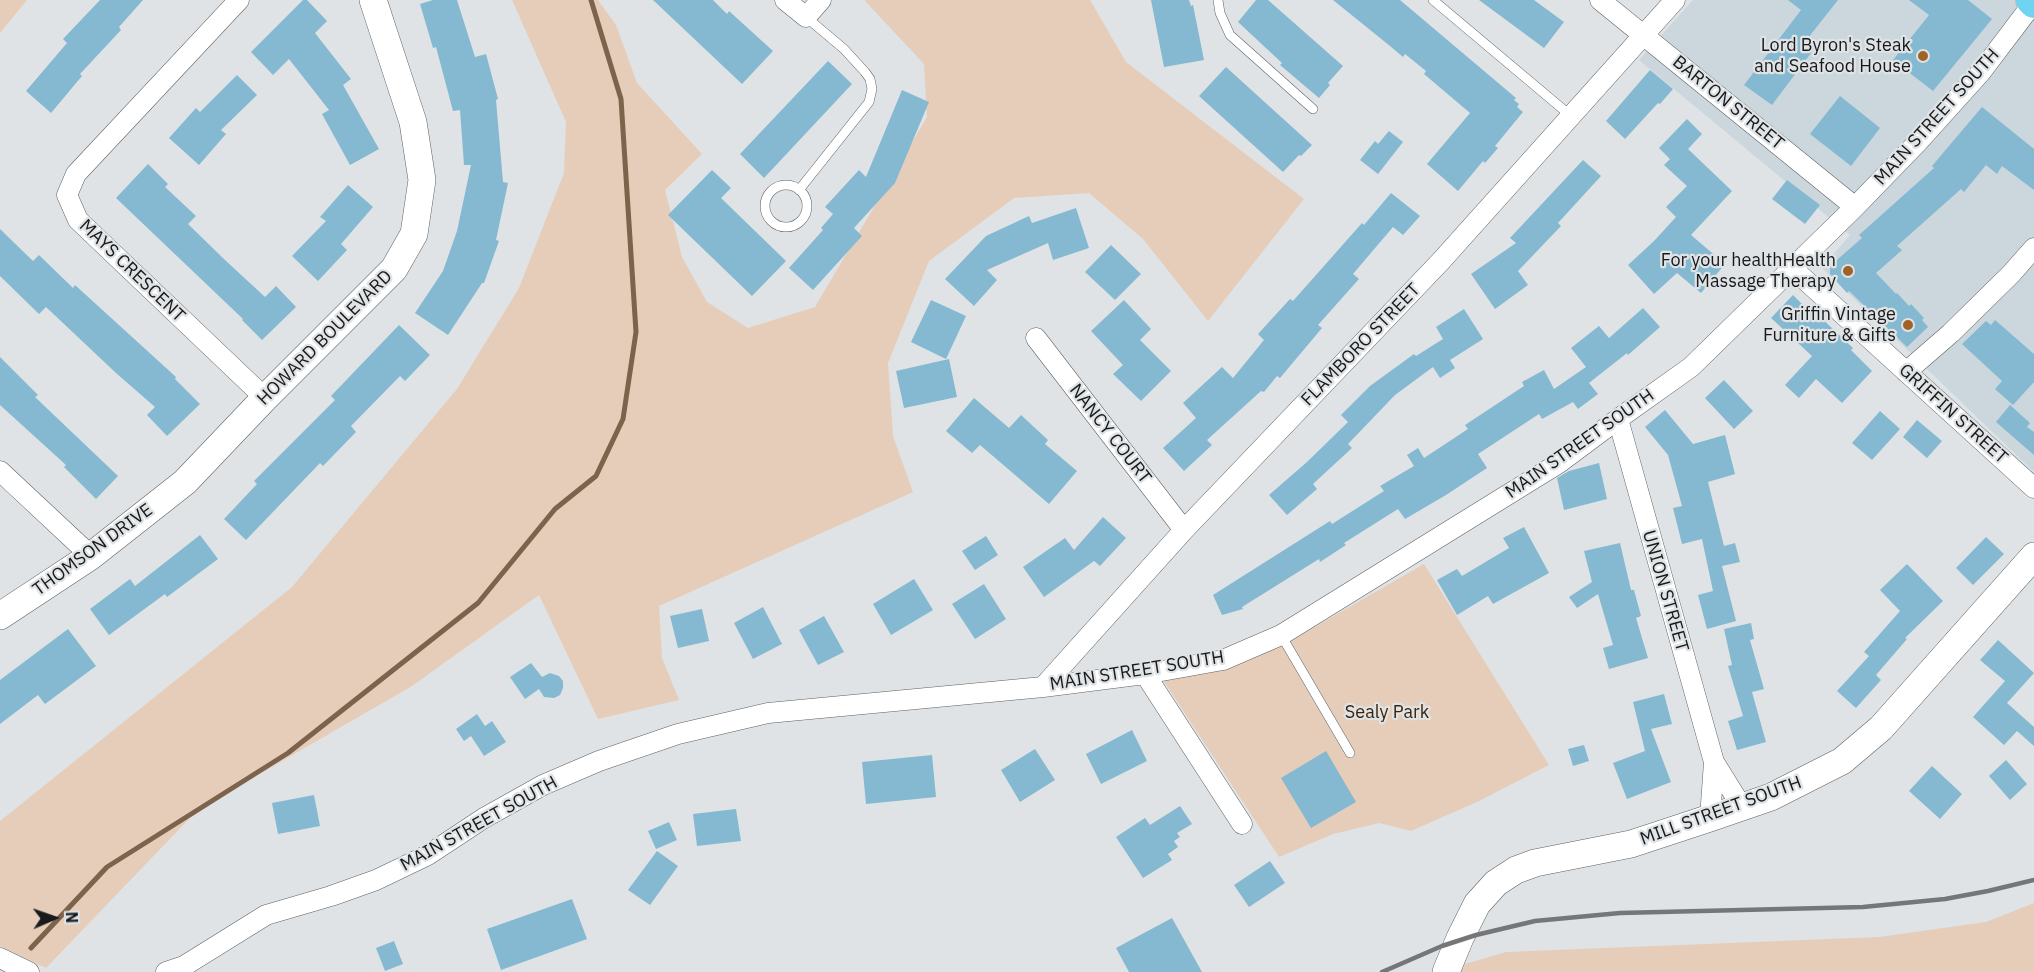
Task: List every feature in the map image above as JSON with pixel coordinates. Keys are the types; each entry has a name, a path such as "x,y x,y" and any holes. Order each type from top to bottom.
{"street":[{"name":"MAYS CRESCENT","path":"239,0 76,174 68,195 78,220 265,398"},
{"name":"HOWARD BOULEVARD","path":"185,482 394,269 414,234 422,180 413,122 373,0"},
{"path":"785,0 806,17 821,0"},
{"name":"BARTON STREET","path":"1600,0 1855,207"},
{"name":"FLAMBORO STREET","path":"1043,687 1184,530 1442,261 1675,0"},
{"name":"MAIN STREET SOUTH","path":"166,972 184,966 266,915 331,897 376,880 429,855 484,818 543,785 598,761 678,734 768,713 1043,687 1145,674 1223,660 1281,635 1559,464 1691,367 1855,207 1917,143 1981,72 2033,2"},
{"path":"1906,372 1974,311 2012,274 2034,248"},
{"name":"GRIFFIN STREET","path":"1792,268 2034,488"},
{"name":"NANCY COURT","path":"1036,338 1184,530"},
{"name":"UNION STREET","path":"1618,419 1714,762 1742,807"},
{"path":"0,471 91,556"},
{"name":"THOMSON DRIVE","path":"0,616 91,556 185,482"},
{"name":"MILL STREET SOUTH","path":"1446,972 1477,904 1496,883 1516,870 1535,862 1631,844 1710,818 1771,797 1842,761 1881,728 2034,556"},
{"path":"1145,674 1242,824"},
{"name":"UNION STREET","path":"1710,818 1714,762"},
{"path":"0,958 29,972"}],"lane":[{"path":"1218,0 1220,13 1230,35 1313,110"},
{"path":"1433,0 1571,116"},
{"path":"799,190 869,102 872,89 870,79 858,64 806,17"},
{"path":"779,186 799,190 806,202 805,215 795,225 789,227 775,225 766,215 768,194 779,186"},
{"path":"1281,635 1350,753"}],"shaded area":[{"path":"1693,0 2034,0 2034,472 1822,268 1850,235 1639,60"}],"green space":[{"path":"0,0 27,0 0,33"},
{"path":"512,0 598,0 616,25 637,83 702,154 665,190 682,257 707,302 748,328 815,307 927,117 924,64 866,0 1090,0 1126,62 1304,199 1208,321 1143,239 1089,193 1014,198 929,261 888,363 893,436 913,492 659,606 662,658 679,700 598,719 539,595 412,686 237,787 190,818 46,968 0,946 0,821 292,587 457,389 519,288 564,173 566,122"},
{"name":"Sealy Park","path":"1424,564 1549,765 1479,801 1411,831 1379,823 1333,834 1279,857 1163,680 1227,668 1292,640"},
{"path":"2034,903 2034,972 1461,972 1465,964 1506,952 1879,937 1986,922"}],"building":[{"path":"100,0 143,0 119,27 121,30 80,74 82,76 51,113 26,91 67,43 63,39"},
{"path":"303,0 307,0 327,21 315,33 351,79 343,85 379,149 350,165 322,114 329,110 289,59 273,75 251,52"},
{"path":"433,0 457,0 475,57 486,54 498,99 496,100 503,182 508,183 496,240 499,241 484,283 448,335 415,313 443,271 457,231 471,165 464,165 460,110 453,111 436,47 433,48 420,4"},
{"path":"653,0 713,0 727,14 729,11 773,51 742,84"},
{"path":"1151,0 1189,0 1191,6 1193,5 1204,60 1164,67"},
{"path":"1256,0 1268,0 1343,66 1319,98 1280,65 1282,63 1238,22"},
{"path":"1333,0 1400,0 1516,98 1514,100 1519,104 1517,107 1523,112 1495,146 1498,148 1485,163 1483,161 1458,191 1427,164 1470,113 1424,74 1426,71 1405,54 1403,57"},
{"path":"1479,0 1534,0 1564,22 1544,48"},
{"path":"1788,0 1838,0 1808,38 1817,45 1772,105 1744,85 1801,10"},
{"path":"1909,0 1968,0 1992,19 1933,91 1893,60 1929,15"},
{"path":"828,61 852,84 764,178 740,154"},
{"path":"1226,67 1312,145 1283,172 1199,96"},
{"path":"1650,70 1673,89 1625,139 1606,121"},
{"path":"237,75 257,95 221,130 226,134 199,165 169,138 196,108 200,112"},
{"path":"902,90 929,102 895,183 854,228 862,236 813,290 789,268 823,230 821,228 833,214 825,207 859,170 866,177"},
{"path":"1840,96 1880,128 1851,166 1810,134"},
{"path":"1982,107 2034,149 2034,190 2002,166 1997,174 1986,165 1964,192 1961,189 1897,246 1902,250 1876,273 1909,306 1911,304 1924,318 1922,320 1928,327 1907,347 1849,291 1847,293 1830,274 1830,266 1862,238 1859,235 1934,168 1932,166"},
{"path":"1687,119 1702,134 1688,149 1732,191 1691,235 1725,264 1701,293 1677,273 1654,294 1628,265 1676,217 1666,207 1687,186 1664,165 1670,159 1659,148"},
{"path":"1389,131 1403,142 1378,174 1360,160 1375,141 1378,144"},
{"path":"1583,160 1601,176 1558,223 1561,226 1518,271 1528,285 1495,309 1471,274 1516,243 1510,238"},
{"path":"148,164 168,184 165,187 196,216 188,224 225,260 265,297 276,286 296,307 262,340 243,319 116,198"},
{"path":"712,170 731,188 721,198 786,261 752,296 668,215"},
{"path":"1787,180 1820,205 1805,224 1772,199"},
{"path":"348,185 373,207 341,244 347,250 318,281 292,256 326,221 320,217"},
{"path":"1391,193 1420,216 1403,235 1393,227 1353,274 1359,279 1318,325 1322,328 1280,378 1277,376 1264,392 1261,391 1207,440 1212,445 1184,471 1163,448 1196,418 1183,403 1222,367 1233,378 1264,340 1258,334 1290,299 1293,301"},
{"path":"1076,208 1089,248 1053,260 1048,243 987,270 997,280 974,306 945,279 986,236 1029,216 1032,223"},
{"path":"0,229 33,261 39,255 73,288 75,285 176,377 175,379 200,404 167,436 147,415 155,407 46,307 39,314 0,276"},
{"path":"1111,245 1141,274 1115,300 1085,272"},
{"path":"1793,295 1812,314 1815,312 1853,348 1851,350 1872,371 1842,403 1816,379 1799,398 1785,385 1812,356 1771,318"},
{"path":"931,300 966,316 946,359 911,342"},
{"path":"1124,300 1151,329 1140,340 1171,371 1141,401 1113,374 1123,365 1091,331"},
{"path":"1643,308 1660,327 1628,355 1627,353 1589,383 1598,394 1578,409 1573,402 1542,419 1539,414 1478,454 1487,468 1446,495 1405,519 1398,509 1344,543 1346,545 1320,562 1319,559 1242,607 1243,609 1222,615 1213,595 1330,521 1332,524 1384,491 1380,486 1414,466 1407,455 1418,448 1424,458 1468,429 1465,425 1524,386 1522,382 1544,370 1554,389 1586,367 1571,348 1599,326 1609,338"},
{"path":"1464,309 1483,339 1450,360 1455,368 1440,378 1433,367 1395,395 1348,444 1352,448 1313,484 1317,489 1287,515 1269,495 1348,422 1341,415 1370,386 1414,354 1416,356 1443,339 1436,327"},
{"path":"1995,320 2034,354 2034,382 2013,405 1995,389 2002,381 1962,344 1986,321 1991,325"},
{"path":"399,325 430,355 405,381 400,376 351,426 356,432 323,466 320,463 246,540 224,519 257,484 254,481 335,400 331,396"},
{"path":"0,357 38,395 35,397 118,476 96,499 64,467 66,465 0,405"},
{"path":"949,359 957,397 904,408 896,371"},
{"path":"1724,380 1753,411 1734,429 1705,398"},
{"path":"974,398 1009,428 1021,415 1048,440 1045,444 1077,471 1049,504 980,445 972,453 946,431"},
{"path":"2010,405 2030,423 2027,427 2034,432 2034,455 1996,422"},
{"path":"1665,410 1693,444 1725,435 1735,474 1708,482 1724,546 1735,543 1740,562 1722,566 1736,621 1707,629 1698,595 1713,591 1702,539 1682,544 1673,508 1682,506 1668,455 1645,427"},
{"path":"1880,411 1900,429 1872,460 1852,443"},
{"path":"1917,420 1942,441 1927,458 1903,437"},
{"path":"1599,463 1607,499 1564,510 1557,478 1569,471"},
{"path":"1103,517 1126,538 1100,566 1094,561 1044,597 1023,567 1065,538 1074,550"},
{"path":"1524,527 1549,573 1493,604 1488,596 1457,615 1437,580 1457,569 1462,576 1509,548 1503,538"},
{"path":"200,535 218,559 167,597 165,594 109,635 90,609 130,579 135,586"},
{"path":"986,536 998,555 975,570 962,551"},
{"path":"1986,537 2004,554 1973,585 1956,568"},
{"path":"1620,543 1631,590 1634,590 1641,616 1636,618 1648,658 1609,669 1603,648 1613,645 1598,594 1577,608 1569,597 1592,582 1584,551"},
{"path":"1907,564 1943,601 1905,638 1907,639 1876,675 1881,680 1856,708 1837,691 1869,656 1864,652 1900,611 1880,590"},
{"path":"914,579 933,610 891,635 873,604"},
{"path":"984,584 1006,619 975,639 952,604"},
{"path":"763,607 782,644 753,659 734,623"},
{"path":"702,609 709,641 678,648 670,616"},
{"path":"824,616 844,652 818,665 799,630"},
{"path":"1751,623 1754,639 1750,640 1764,689 1752,692 1766,742 1737,750 1728,721 1743,716 1728,666 1732,665 1724,629"},
{"path":"68,629 96,666 45,704 38,695 0,724 0,680"},
{"path":"1998,640 2034,673 2007,703 2034,727 2034,746 2017,731 2004,745 1973,717 2005,681 1980,660"},
{"path":"531,663 542,677 550,673 559,676 563,681 560,695 554,698 544,697 539,689 525,699 510,677"},
{"path":"1664,694 1672,724 1651,729 1671,782 1627,799 1613,763 1645,751 1633,702"},
{"path":"477,714 485,726 492,721 506,742 484,756 471,736 464,741 456,729"},
{"path":"1132,730 1147,761 1101,784 1086,754"},
{"path":"1584,745 1589,761 1573,766 1568,749"},
{"path":"1035,749 1055,780 1020,802 1001,770"},
{"path":"1326,751 1356,802 1311,828 1281,778"},
{"path":"932,755 936,797 866,804 862,762"},
{"path":"2006,760 2027,784 2010,800 1989,776"},
{"path":"1932,766 1962,794 1940,819 1909,791"},
{"path":"314,795 320,826 278,834 272,803"},
{"path":"1180,806 1192,824 1177,833 1180,837 1174,841 1178,847 1168,854 1172,860 1143,878 1116,837 1145,818 1150,825"},
{"path":"736,809 741,841 697,846 693,814"},
{"path":"669,822 677,840 656,849 648,831"},
{"path":"657,851 678,866 650,905 628,890"},
{"path":"1270,861 1285,883 1249,907 1234,885"},
{"path":"572,899 587,939 501,970 487,929"},
{"path":"1172,918 1202,972 1129,972 1116,948"},
{"path":"394,941 403,964 385,971 376,948"}],"waterway":[{"path":"31,948 107,867 288,753 478,603 555,509 596,476 623,419 636,332 621,99 591,0"}],"railway":[{"path":"1382,972 1442,946 1535,921 1620,913 1863,907 1945,899 2034,880"}],"place":[{"name":"Lord Byron's Steak and Seafood House","path":"1923,56"},
{"name":"For your healthHealth Massage Therapy","path":"1848,271"},
{"name":"Griffin Vintage Furniture & Gifts","path":"1908,325"}]}
